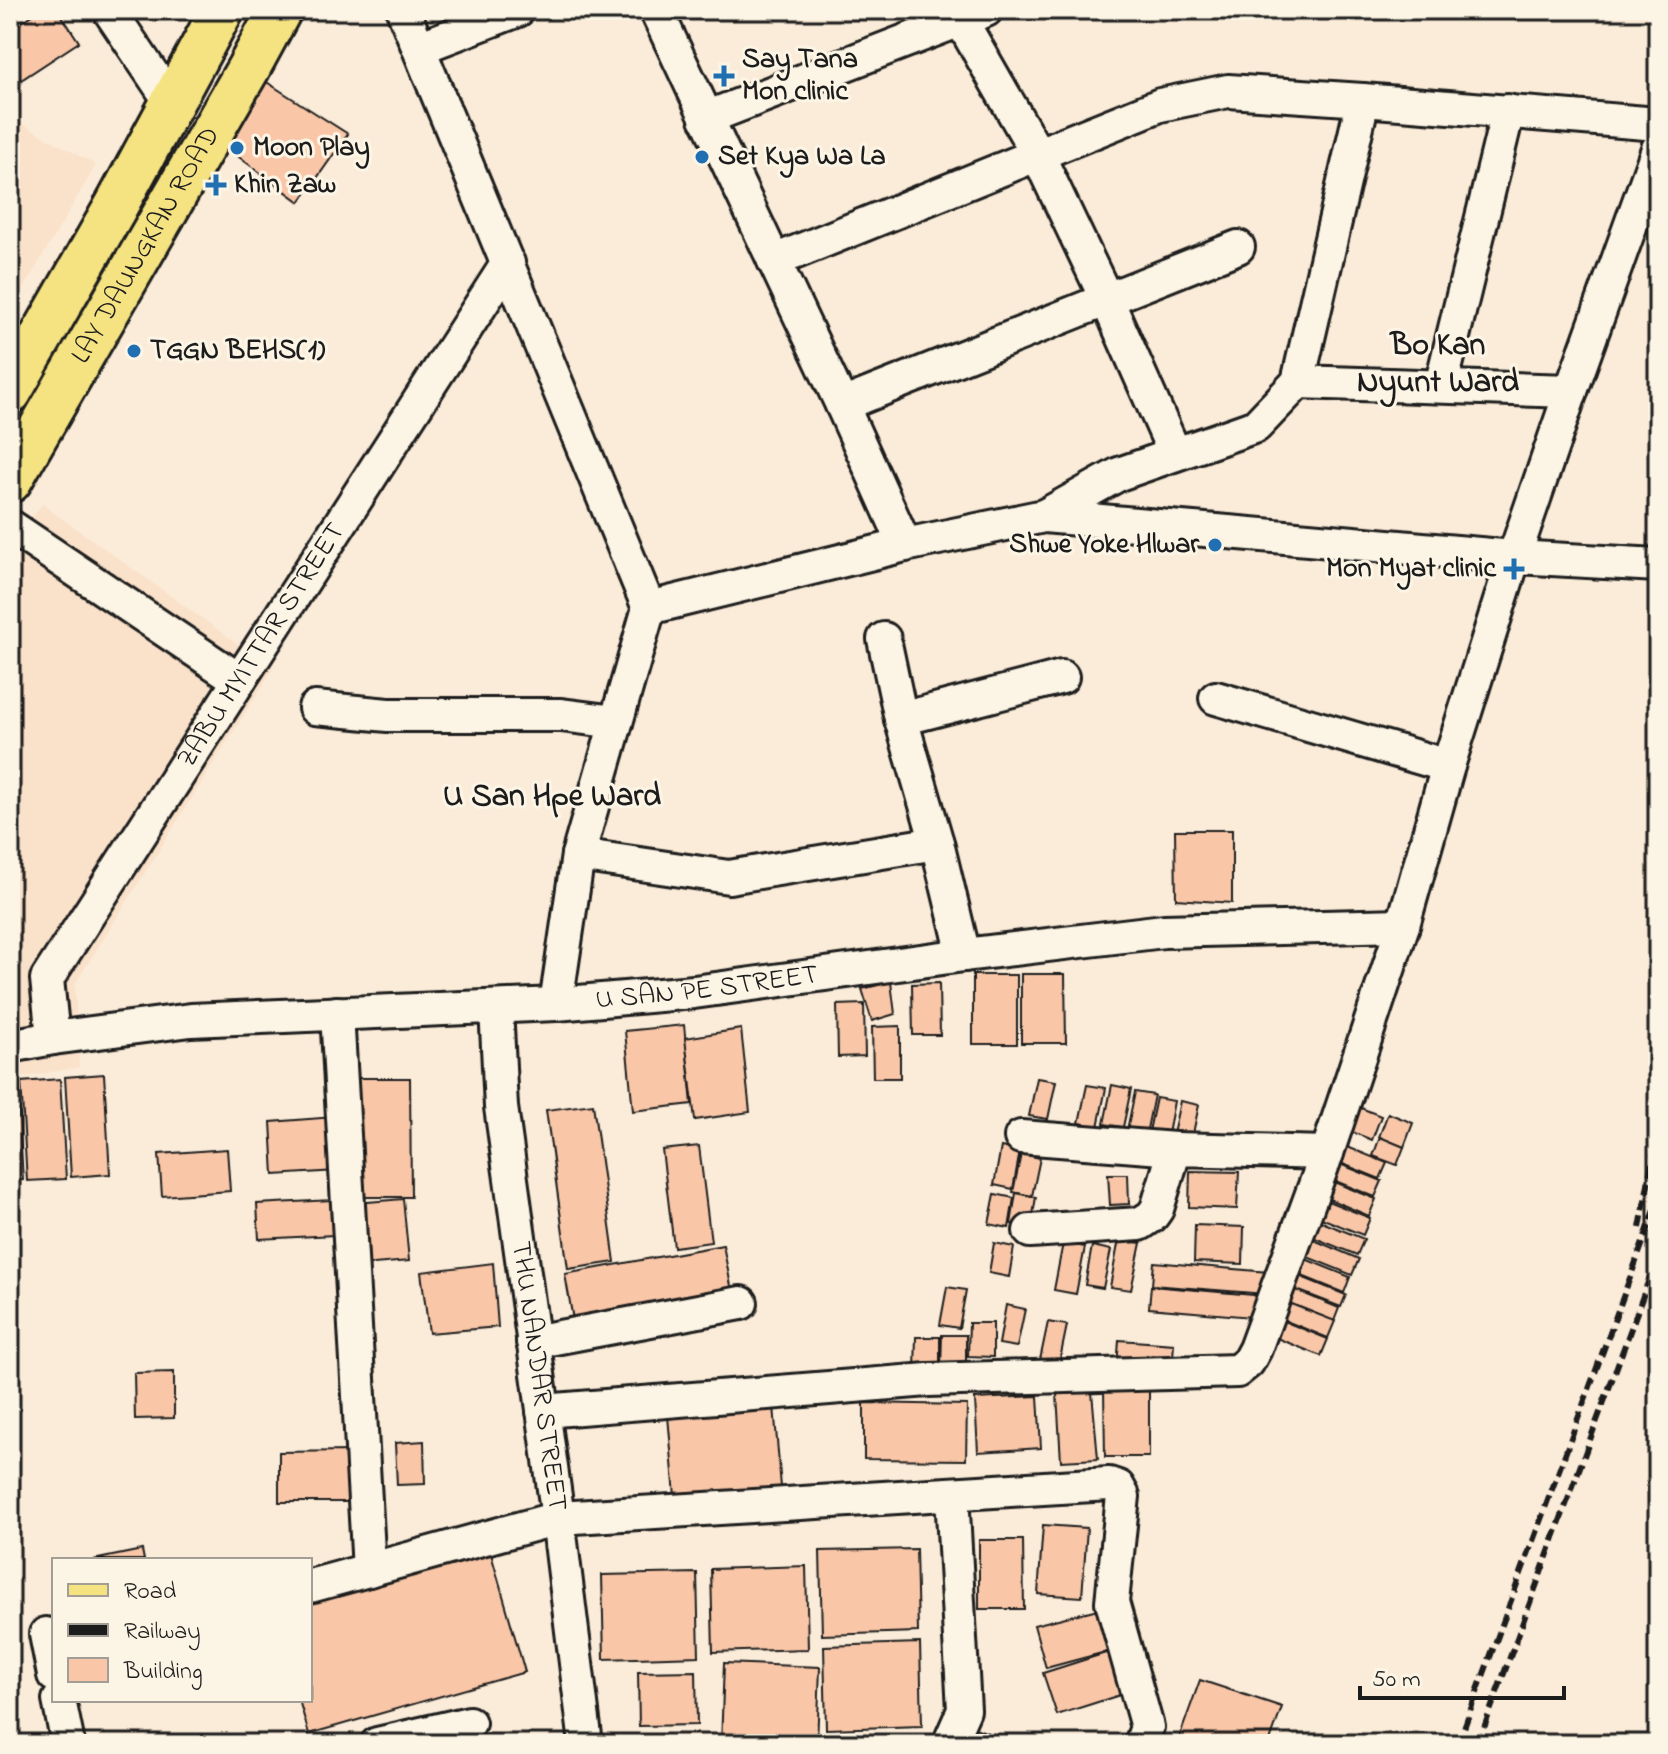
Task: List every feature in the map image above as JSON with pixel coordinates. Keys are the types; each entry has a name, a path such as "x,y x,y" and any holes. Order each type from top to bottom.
{"main road":[{"name":"LAY DAUNGKAN ROAD","path":"10,392 115,208 222,10"},
{"name":"LAY DAUNGKAN ROAD","path":"14,466 155,231 280,10"},
{"path":"171,102 216,124"},
{"path":"115,208 155,231"}],"street":[{"path":"109,10 171,102"},
{"path":"403,10 649,608 578,855 556,1004"},
{"path":"419,48 518,10"},
{"path":"656,10 905,545"},
{"path":"706,118 967,14 1107,300 1175,454"},
{"path":"774,261 1160,105 1228,91 1658,124"},
{"path":"1044,516 1119,474 1256,426 1298,382 1363,100"},
{"path":"1441,386 1508,111"},
{"path":"543,1411 928,1380 1237,1371 1248,1362 1327,1153 1403,925 1448,766 1514,557 1658,149"},
{"path":"842,405 1238,247"},
{"name":"ZABU MYITTAR STREET","path":"53,1038 47,979 508,263"},
{"path":"1298,382 1571,391"},
{"path":"649,608 905,545 1044,516 1514,557 1658,565"},
{"path":"10,526 239,680"},
{"path":"884,639 901,719 937,843 964,955"},
{"path":"901,719 1062,677"},
{"path":"1216,698 1448,766"},
{"path":"315,708 388,715 561,715 616,722"},
{"path":"578,855 729,877 937,843"},
{"name":"U SAN PE STREET","path":"10,1042 191,1020 556,1004 694,992 1164,931 1403,925"},
{"name":"THU NANDAR STREET","path":"496,1007 501,1107 590,1742"},
{"path":"337,1013 369,1570"},
{"path":"1021,1137 1175,1149 1327,1153"},
{"path":"1030,1231 1140,1224 1157,1209 1175,1149"},
{"path":"533,1342 741,1303"},
{"path":"312,1585 558,1518 1109,1484 1118,1487 1123,1496 1112,1602 1147,1727 1141,1744"},
{"path":"949,1744 964,1710 952,1494"},
{"path":"46,1634 52,1665"},
{"path":"59,1702 68,1744"},
{"path":"377,1744 469,1723"}],"shaded area":[{"path":"10,117 96,165 10,312"},
{"path":"42,504 273,669 75,984 79,1067 10,1080 10,548"}],"building":[{"path":"40,10 58,10 79,42 21,80 10,63 10,30"},
{"path":"265,81 348,134 300,202 228,149"},
{"path":"1175,830 1232,830 1232,903 1176,899"},
{"path":"1021,974 1065,974 1066,1043 1021,1043"},
{"path":"973,975 1017,975 1017,1044 973,1044"},
{"path":"891,982 895,1014 872,1021 862,989"},
{"path":"939,983 940,1035 913,1035 912,984"},
{"path":"864,1004 865,1056 838,1057 837,1005"},
{"path":"684,1025 692,1104 633,1111 625,1031"},
{"path":"900,1026 900,1078 873,1078 872,1027"},
{"path":"741,1029 750,1112 695,1120 685,1038"},
{"path":"104,1074 110,1174 71,1177 65,1077"},
{"path":"357,1078 410,1078 411,1197 358,1197"},
{"path":"1037,1078 1056,1081 1048,1119 1029,1116"},
{"path":"60,1079 66,1179 27,1181 21,1082"},
{"path":"10,1080 17,1080 23,1180 10,1181"},
{"path":"1087,1085 1106,1088 1098,1127 1079,1123"},
{"path":"1112,1085 1131,1089 1123,1127 1104,1124"},
{"path":"1135,1092 1154,1095 1146,1134 1127,1130"},
{"path":"1156,1098 1174,1101 1167,1140 1148,1136"},
{"path":"1180,1101 1199,1105 1191,1143 1172,1139"},
{"path":"593,1104 615,1262 568,1269 546,1110"},
{"path":"1356,1106 1381,1116 1372,1140 1347,1130"},
{"path":"1388,1113 1413,1123 1404,1147 1379,1137"},
{"path":"334,1117 337,1171 274,1175 271,1122"},
{"path":"1380,1137 1404,1147 1397,1165 1373,1156"},
{"path":"1335,1142 1387,1163 1380,1179 1328,1158"},
{"path":"699,1146 711,1242 674,1247 662,1150"},
{"path":"1001,1147 1020,1151 1013,1189 994,1185"},
{"path":"227,1149 230,1191 162,1196 159,1154"},
{"path":"1021,1154 1040,1158 1032,1196 1013,1192"},
{"path":"1330,1160 1382,1181 1375,1197 1323,1176"},
{"path":"1190,1171 1239,1172 1237,1209 1189,1207"},
{"path":"1108,1174 1128,1174 1129,1204 1110,1205"},
{"path":"1324,1178 1376,1199 1369,1216 1317,1194"},
{"path":"1016,1193 1036,1197 1031,1227 1011,1224"},
{"path":"995,1194 1014,1198 1009,1228 989,1224"},
{"path":"1318,1197 1370,1218 1363,1235 1311,1214"},
{"path":"403,1199 409,1261 362,1265 356,1203"},
{"path":"332,1200 334,1235 259,1239 257,1204"},
{"path":"1312,1218 1364,1239 1357,1255 1305,1234"},
{"path":"1195,1225 1244,1227 1243,1264 1194,1262"},
{"path":"1307,1237 1359,1259 1352,1275 1300,1254"},
{"path":"1119,1239 1141,1243 1131,1290 1110,1287"},
{"path":"10,1243 15,1243 11,1343 10,1343"},
{"path":"994,1243 1014,1247 1009,1277 989,1273"},
{"path":"1063,1243 1085,1247 1076,1294 1054,1290"},
{"path":"723,1245 732,1291 573,1320 565,1274"},
{"path":"1092,1246 1111,1250 1103,1288 1085,1285"},
{"path":"1298,1256 1350,1277 1344,1293 1292,1272"},
{"path":"1154,1262 1268,1272 1266,1294 1152,1285"},
{"path":"493,1263 498,1327 429,1333 421,1272"},
{"path":"1294,1274 1346,1295 1341,1307 1289,1287"},
{"path":"1151,1286 1265,1296 1263,1318 1149,1308"},
{"path":"947,1287 966,1290 959,1328 940,1325"},
{"path":"1288,1287 1339,1308 1334,1321 1282,1300"},
{"path":"1283,1301 1335,1321 1328,1338 1276,1317"},
{"path":"1006,1305 1025,1309 1017,1347 999,1344"},
{"path":"1276,1318 1328,1339 1321,1356 1269,1335"},
{"path":"1048,1322 1067,1325 1059,1364 1040,1360"},
{"path":"969,1323 993,1323 993,1357 968,1356"},
{"path":"942,1335 966,1335 966,1368 941,1368"},
{"path":"916,1337 940,1337 940,1370 915,1369"},
{"path":"1119,1340 1174,1344 1172,1370 1117,1367"},
{"path":"174,1372 174,1418 135,1419 134,1373"},
{"path":"1104,1388 1149,1388 1149,1457 1105,1457"},
{"path":"1092,1392 1098,1459 1061,1461 1057,1394"},
{"path":"1038,1396 1041,1448 978,1452 975,1399"},
{"path":"864,1403 967,1405 966,1460 864,1459"},
{"path":"774,1406 781,1487 675,1496 668,1416"},
{"path":"424,1441 425,1484 397,1485 395,1443"},
{"path":"350,1451 350,1502 279,1502 279,1452"},
{"path":"1043,1525 1087,1528 1082,1597 1038,1594"},
{"path":"487,1540 525,1672 309,1734 300,1702 312,1702 312,1590"},
{"path":"979,1540 1023,1540 1024,1609 979,1609"},
{"path":"916,1549 918,1632 822,1635 820,1551"},
{"path":"142,1550 144,1558 103,1558"},
{"path":"806,1566 808,1649 713,1652 711,1569"},
{"path":"697,1573 699,1656 604,1659 602,1575"},
{"path":"1102,1608 1113,1650 1046,1668 1034,1625"},
{"path":"920,1643 922,1726 826,1729 824,1646"},
{"path":"1109,1652 1123,1694 1057,1715 1043,1673"},
{"path":"724,1663 820,1667 817,1744 721,1744"},
{"path":"696,1671 697,1725 639,1726 638,1672"},
{"path":"1200,1680 1282,1707 1269,1744 1177,1744"},
{"path":"975,1728 1016,1744 969,1744"}],"railway":[{"path":"1640,1228 1658,1129"},
{"path":"1458,1744 1658,1202"},
{"path":"1478,1744 1658,1255"}],"place":[{"name":"Say Tana Mon clinic","path":"724,76"},
{"name":"Moon Play","path":"237,148"},
{"name":"Set Kya Wa La","path":"702,157"},
{"name":"Khin Zaw","path":"216,185"},
{"name":"TGGN BEHS(1)","path":"134,351"},
{"name":"Shwe Yoke Hlwar","path":"1215,545"},
{"name":"Mon Myat clinic","path":"1514,569"}],"district":[{"name":"Bo Kan Nyunt Ward","path":"1438,364"},
{"name":"U San Hpe Ward","path":"552,797"}]}
